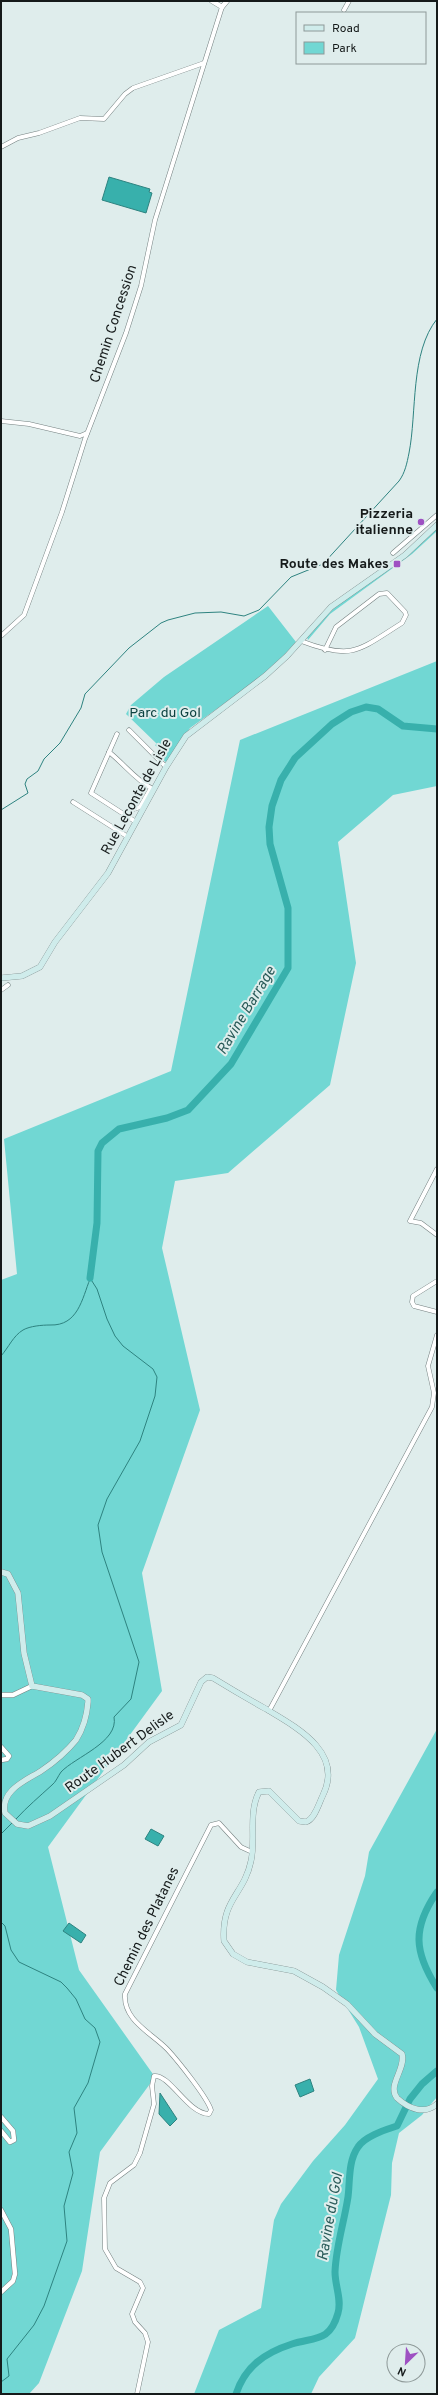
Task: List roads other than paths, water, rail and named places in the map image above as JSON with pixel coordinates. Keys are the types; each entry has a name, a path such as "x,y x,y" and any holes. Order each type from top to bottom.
{"main road":[{"name":"Rue Leconte de Lisle","path":"1,978 22,976 40,967 55,942 108,873 166,766 190,732 265,676 301,641 331,607 405,555 437,525"},
{"path":"1,1572 8,1574 18,1593 24,1653 32,1686"},
{"name":"Route Hubert Delisle","path":"32,1686 82,1695 88,1698 88,1709 83,1727 70,1746 42,1771 10,1790 3,1805 8,1816 17,1824 34,1825 50,1816 124,1765 149,1742 181,1725 204,1678 214,1678 299,1729 317,1745 325,1760 328,1782 313,1816 306,1822 299,1821 270,1791 259,1792 253,1814 252,1852 246,1878 231,1899 225,1914 224,1936 228,1948 238,1958 247,1962 280,1967 304,1975 335,1995 356,2011 375,2034 402,2054 403,2060 393,2091 397,2098 403,2103 422,2111 430,2110 437,2104"}],"street":[{"path":"212,1 222,7 227,1"},
{"path":"344,10 350,1"},
{"name":"Chemin Concession","path":"1,636 24,614 62,512 87,433 126,333 138,293 155,220 222,7"},
{"path":"1,148 18,138 39,133 80,118 104,119 118,100 133,88 204,63"},
{"path":"1,421 29,424 80,436 87,433"},
{"path":"394,553 437,515"},
{"path":"301,641 325,650 349,652 358,650 402,623 406,616 405,612 388,592 379,594 336,627 325,650"},
{"path":"129,730 166,766"},
{"path":"117,734 91,793 136,822"},
{"path":"109,752 128,767 139,781 151,788 140,807 131,810 127,817"},
{"path":"73,802 128,838"},
{"path":"1,990 8,985"},
{"path":"437,1169 410,1221 421,1223 437,1235"},
{"path":"437,1281 413,1296 412,1302 414,1306 437,1312"},
{"path":"269,1711 432,1407 434,1393 428,1366 437,1335"},
{"path":"1,1694 13,1695 32,1686"},
{"path":"1,1747 9,1756 7,1759 1,1760"},
{"name":"Chemin des Platanes","path":"137,2394 148,2342 145,2333 135,2322 132,2314 143,2288 140,2282 116,2268 105,2249 106,2193 113,2180 134,2165 140,2153 154,2104 152,2086 154,2076 162,2078 192,2107 209,2114 211,2110 168,2051 134,2021 126,2006 125,1994 211,1825 215,1823 222,1825 241,1848 252,1852"},
{"path":"1,2117 14,2133 14,2141 7,2140 1,2131"},
{"path":"1,2210 11,2228 16,2274 13,2281 1,2292"}],"waterway":[{"path":"1,810 28,793 25,784 27,779 38,771 44,759 60,743 81,708 85,694 129,648 161,623 168,620 195,613 221,612 244,616 259,610 291,577 323,564 399,481 407,464 409,453 418,365 422,348 428,333 437,319"},
{"name":"Ravine Barrage","path":"90,1278 97,1223 98,1151 102,1143 119,1129 167,1118 188,1110 231,1064 288,968 288,908 270,844 269,827 272,806 281,780 295,758 332,724 351,712 366,707 378,709 403,726 437,729"},
{"path":"16,1819 56,1781 61,1772 95,1748 110,1734 114,1726 114,1717 131,1699 139,1662 102,1552 98,1525 107,1499 140,1441 155,1396 157,1377 153,1369 123,1346 115,1336 107,1319 97,1289 90,1278"},
{"path":"1,1356 14,1338 23,1330 36,1326 59,1324 67,1321 73,1316 78,1310 90,1279"},
{"path":"1,1834 12,1823"},
{"name":"Ravine du Gol","path":"437,1892 423,1917 419,1940 420,1951 424,1963 437,1988"},
{"path":"1,1922 5,1926 11,1950 19,1962 61,1982 76,1999 85,2019 95,2028 100,2042 88,2083 74,2108 77,2133 69,2152 73,2173 64,2206 67,2241 44,2306 34,2325 7,2359 9,2376 1,2382"},
{"name":"Ravine du Gol","path":"236,2394 240,2384 250,2369 264,2357 292,2344 321,2337 331,2329 335,2322 339,2308 335,2272 338,2244 348,2197 352,2159 358,2147 365,2140 387,2129 397,2126 410,2099 422,2084 437,2071"}],"place":[{"name":"Pizzeria italienne","path":"421,522"},
{"name":"Route des Makes","path":"397,564"}],"park label":[{"name":"Parc du Gol","path":"165,713"}]}
